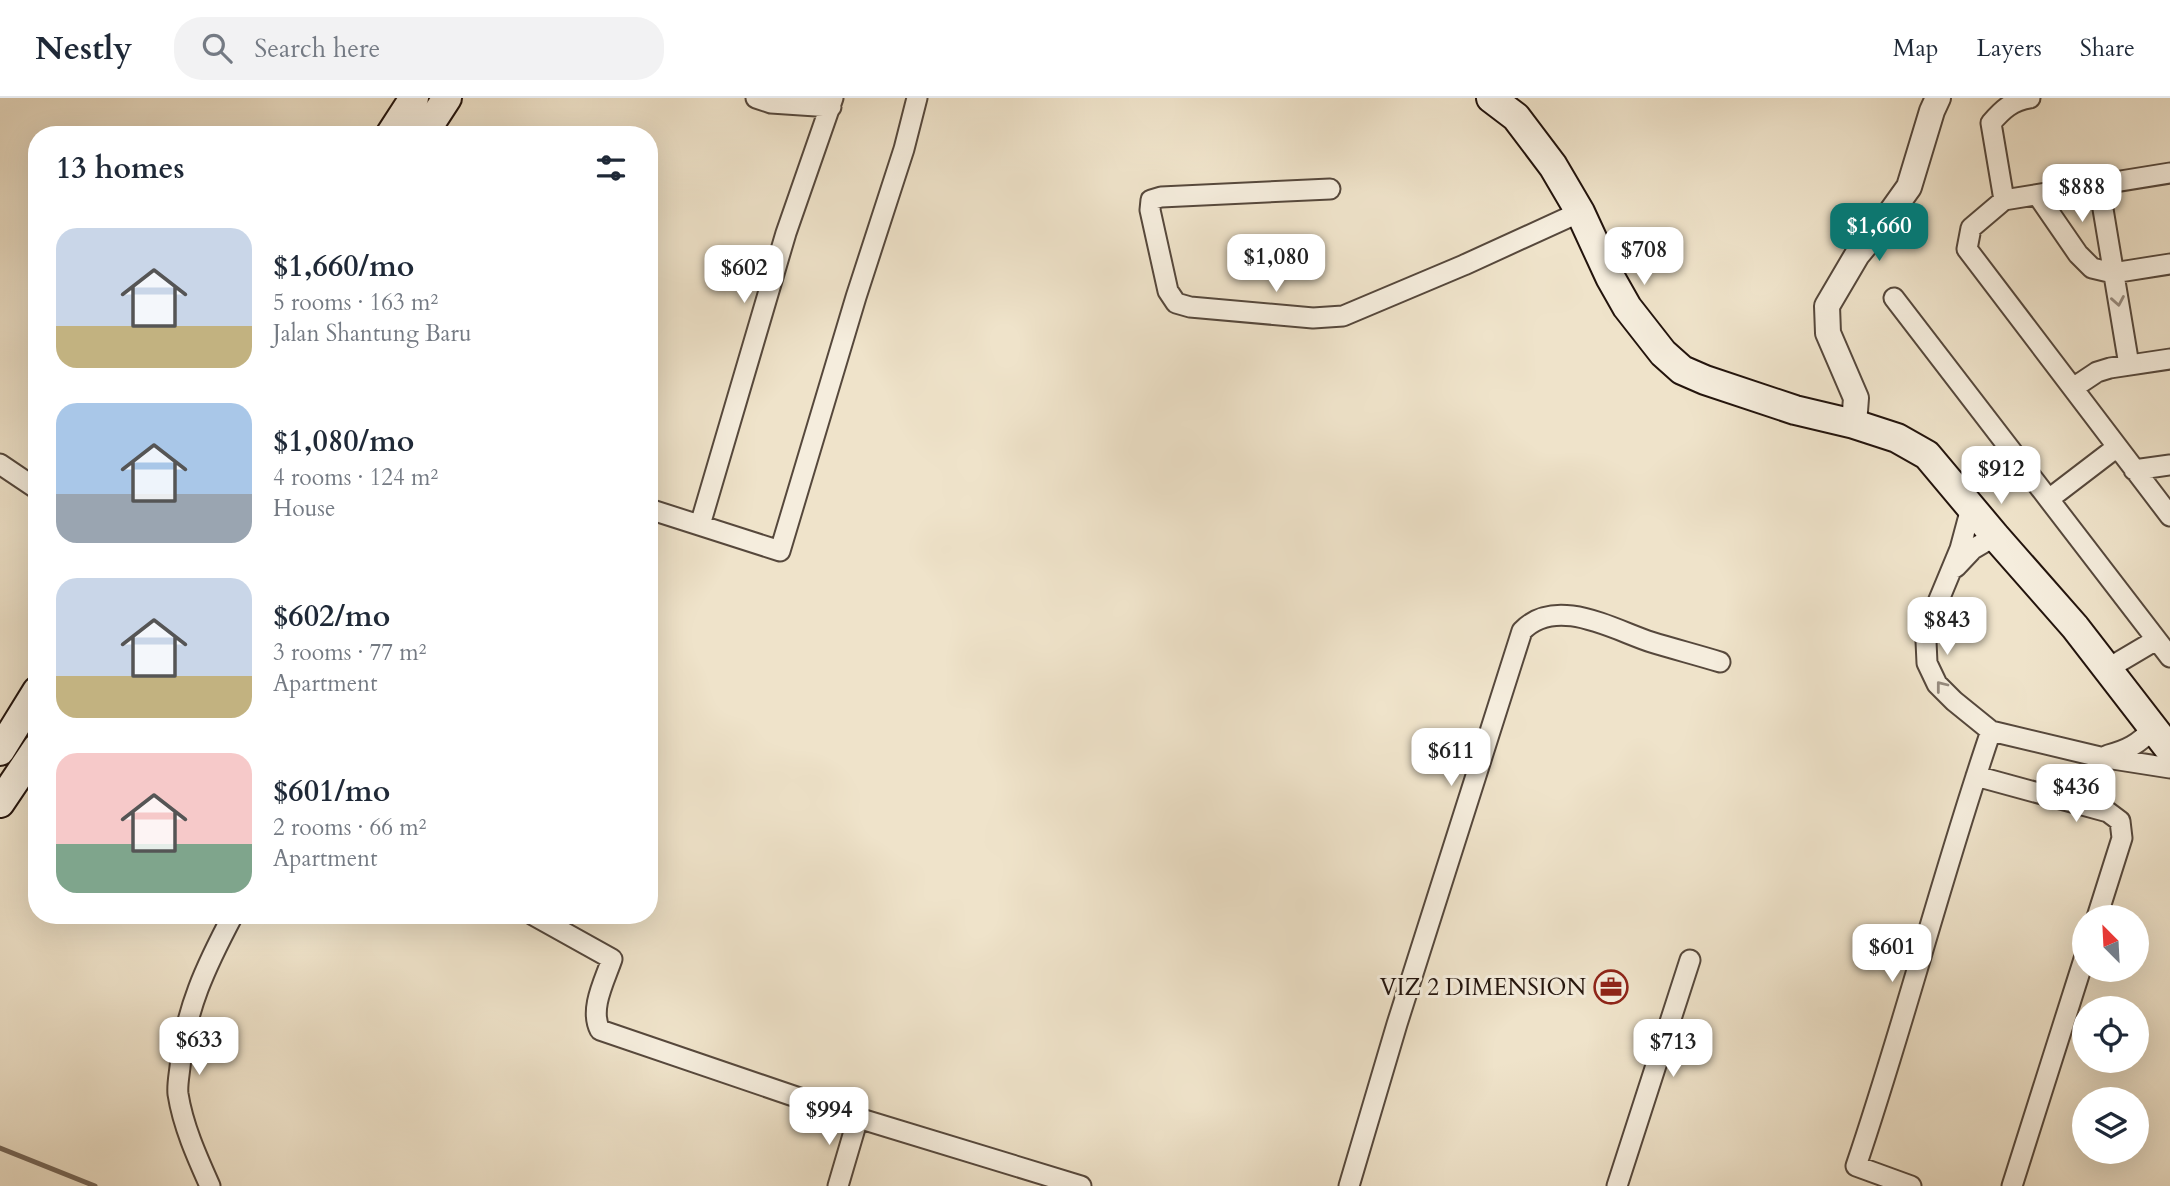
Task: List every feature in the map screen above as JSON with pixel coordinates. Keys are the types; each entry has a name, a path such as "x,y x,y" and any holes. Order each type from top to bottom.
{"main road":[{"path":"396,126 414,98"},
{"path":"430,126 447,98"},
{"path":"1491,98 1516,117 1553,166 1580,212 1627,307 1663,353 1682,370 1705,380 1795,410 1854,424 1897,438 1927,455 2067,618 2161,740"},
{"path":"2,743 28,704"},
{"path":"0,803 28,761"}],"street":[{"path":"699,525 786,233 832,103 771,103 757,98"},
{"path":"658,512 780,551 856,297 904,149 917,98"},
{"path":"1854,424 1856,398 1828,333 1827,306 1857,255 1909,187 1938,98"},
{"path":"2004,200 1992,123 2001,111 2016,100 2030,98"},
{"path":"2170,173 2004,200 1970,228 1967,249 2170,516"},
{"path":"2099,185 2129,365"},
{"path":"1330,189 1235,192 1151,200 1150,210 1168,291 1176,303 1190,307 1313,318 1343,316 1580,212"},
{"path":"2038,196 2078,254 2092,268 2113,273 2170,264"},
{"path":"1894,298 2170,657"},
{"path":"2073,388 2097,372 2170,359"},
{"path":"2049,499 2118,447"},
{"path":"0,464 28,483"},
{"path":"2134,470 2170,465"},
{"path":"1970,508 1968,524 1953,570 1933,614 1926,641 1927,663 1937,684 1991,731 2100,757 2170,768"},
{"path":"1953,570 1973,549 1995,537"},
{"path":"1349,1186 1397,1024 1522,631 1540,619 1563,615 1586,618 1649,641 1720,662"},
{"path":"2108,669 2156,640"},
{"path":"1910,1186 1856,1166 1991,731"},
{"path":"2100,757 2128,750 2141,741 2161,740"},
{"path":"1976,776 2108,812 2120,821 2122,838 2101,905"},
{"path":"210,1186 194,1151 178,1093 183,1036 205,967 228,924"},
{"path":"549,924 612,959 596,1011 596,1022 600,1030 858,1118 1081,1186"},
{"path":"1617,1186 1690,960"},
{"path":"2012,1186 2077,982"},
{"path":"838,1186 858,1118"}],"waterway":[{"path":"0,1148 95,1186"}],"place":[{"name":"VIZ 2 DIMENSION","path":"1611,987"}]}
